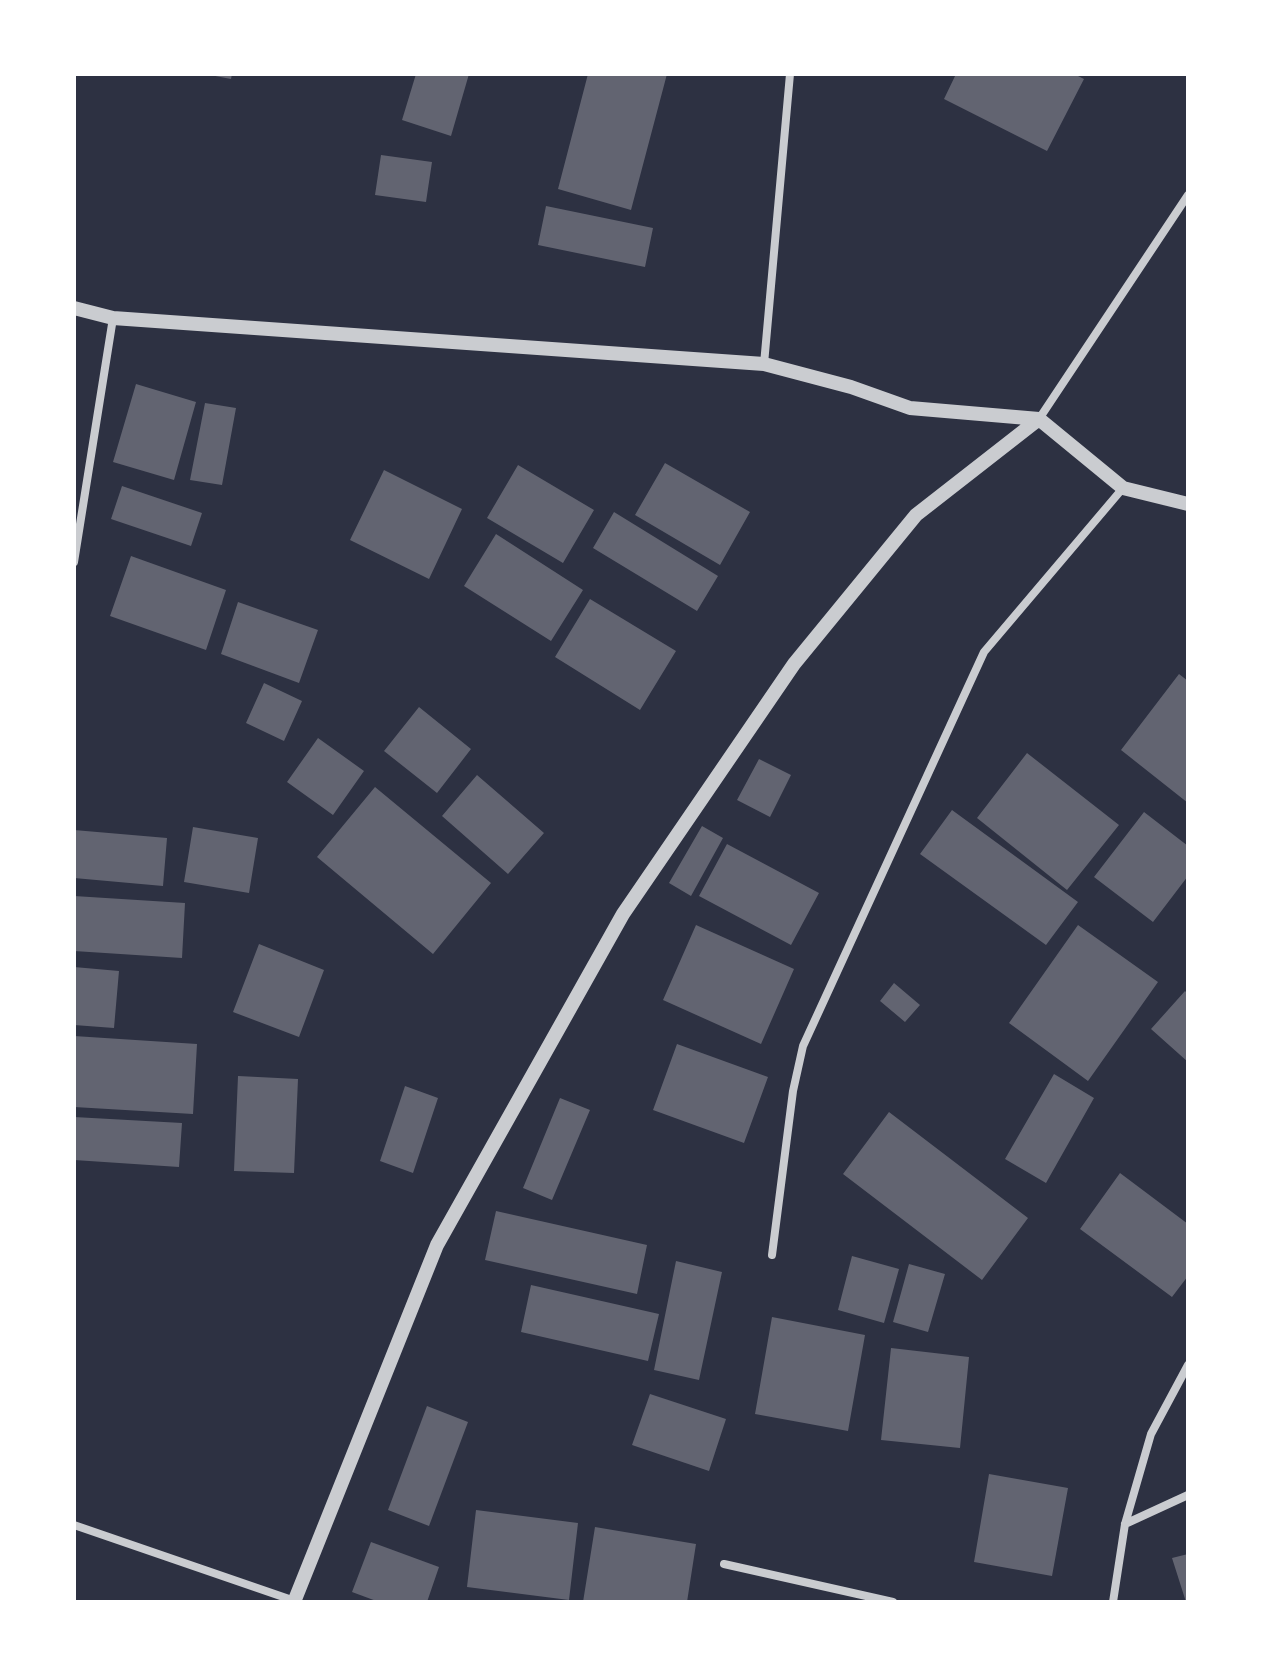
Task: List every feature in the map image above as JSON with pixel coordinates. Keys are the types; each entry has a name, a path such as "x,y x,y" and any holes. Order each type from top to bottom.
{"street":[{"path":"764,364 790,74"},
{"path":"74,1525 295,1602 437,1245 623,914 794,664 916,515 1039,419 1188,195"},
{"path":"74,308 113,318 764,364 851,387 910,408 1039,419 1123,488 1188,504"},
{"path":"74,562 113,318"},
{"path":"772,1255 793,1091 803,1046 984,652 1123,488"},
{"path":"1113,1602 1125,1524 1151,1434 1188,1365"},
{"path":"1125,1524 1188,1495"},
{"path":"724,1564 893,1602"}],"building":[{"path":"205,74 232,74 231,79"},
{"path":"416,74 469,74 451,136 402,120"},
{"path":"588,74 667,74 631,210 558,189"},
{"path":"956,74 1074,74 1084,79 1047,151 944,99"},
{"path":"381,155 432,162 426,202 375,195"},
{"path":"546,206 653,228 645,267 538,245"},
{"path":"136,384 196,402 174,480 113,462"},
{"path":"205,403 236,408 222,485 190,480"},
{"path":"665,463 750,512 720,565 635,515"},
{"path":"518,465 594,510 563,563 487,518"},
{"path":"384,470 462,509 429,579 350,540"},
{"path":"122,486 202,513 191,546 111,519"},
{"path":"614,512 718,576 697,611 593,548"},
{"path":"496,534 583,590 551,641 464,586"},
{"path":"131,556 226,590 206,650 110,616"},
{"path":"590,599 676,651 640,710 555,657"},
{"path":"238,602 318,630 299,683 221,654"},
{"path":"1179,674 1188,681 1188,803 1121,750"},
{"path":"264,683 302,701 284,741 246,723"},
{"path":"419,707 471,749 437,793 384,751"},
{"path":"318,738 364,771 333,815 287,782"},
{"path":"1027,753 1119,825 1067,890 977,818"},
{"path":"759,759 791,775 770,817 737,800"},
{"path":"477,775 544,833 508,874 442,816"},
{"path":"375,787 491,883 433,954 317,857"},
{"path":"952,810 1078,902 1046,945 920,854"},
{"path":"1144,812 1188,846 1188,876 1153,922 1094,877"},
{"path":"702,826 723,838 691,896 669,883"},
{"path":"193,827 258,838 249,893 184,882"},
{"path":"74,830 167,838 163,886 74,878"},
{"path":"727,844 819,893 791,945 699,896"},
{"path":"74,896 185,903 182,958 74,951"},
{"path":"696,925 794,969 761,1044 663,1000"},
{"path":"1078,925 1158,982 1088,1081 1009,1023"},
{"path":"259,944 324,970 299,1037 233,1012"},
{"path":"74,967 119,971 114,1028 74,1025"},
{"path":"894,983 920,1005 905,1022 880,1001"},
{"path":"1185,991 1188,994 1188,1062 1151,1029"},
{"path":"74,1036 197,1044 193,1114 74,1107"},
{"path":"677,1044 768,1077 744,1143 653,1110"},
{"path":"1054,1074 1094,1098 1046,1183 1005,1159"},
{"path":"238,1076 298,1079 294,1173 234,1171"},
{"path":"405,1086 438,1098 413,1173 380,1161"},
{"path":"560,1098 590,1110 552,1200 523,1188"},
{"path":"889,1112 1028,1218 982,1280 843,1174"},
{"path":"74,1117 182,1123 179,1167 74,1160"},
{"path":"1120,1173 1188,1224 1188,1276 1172,1297 1080,1229"},
{"path":"496,1211 647,1245 637,1294 485,1260"},
{"path":"852,1256 899,1269 884,1323 838,1310"},
{"path":"676,1261 722,1272 699,1380 654,1370"},
{"path":"909,1264 945,1274 928,1332 893,1322"},
{"path":"531,1285 659,1314 648,1361 521,1332"},
{"path":"772,1317 865,1335 848,1431 755,1414"},
{"path":"891,1348 969,1357 960,1448 881,1440"},
{"path":"650,1394 726,1419 709,1471 632,1445"},
{"path":"427,1406 468,1422 429,1526 388,1510"},
{"path":"989,1474 1068,1488 1052,1576 974,1562"},
{"path":"476,1510 578,1523 569,1600 467,1587"},
{"path":"595,1527 696,1544 687,1602 583,1602"},
{"path":"371,1542 439,1567 427,1602 379,1602 352,1592"},
{"path":"1188,1554 1188,1602 1186,1602 1172,1558"}]}
